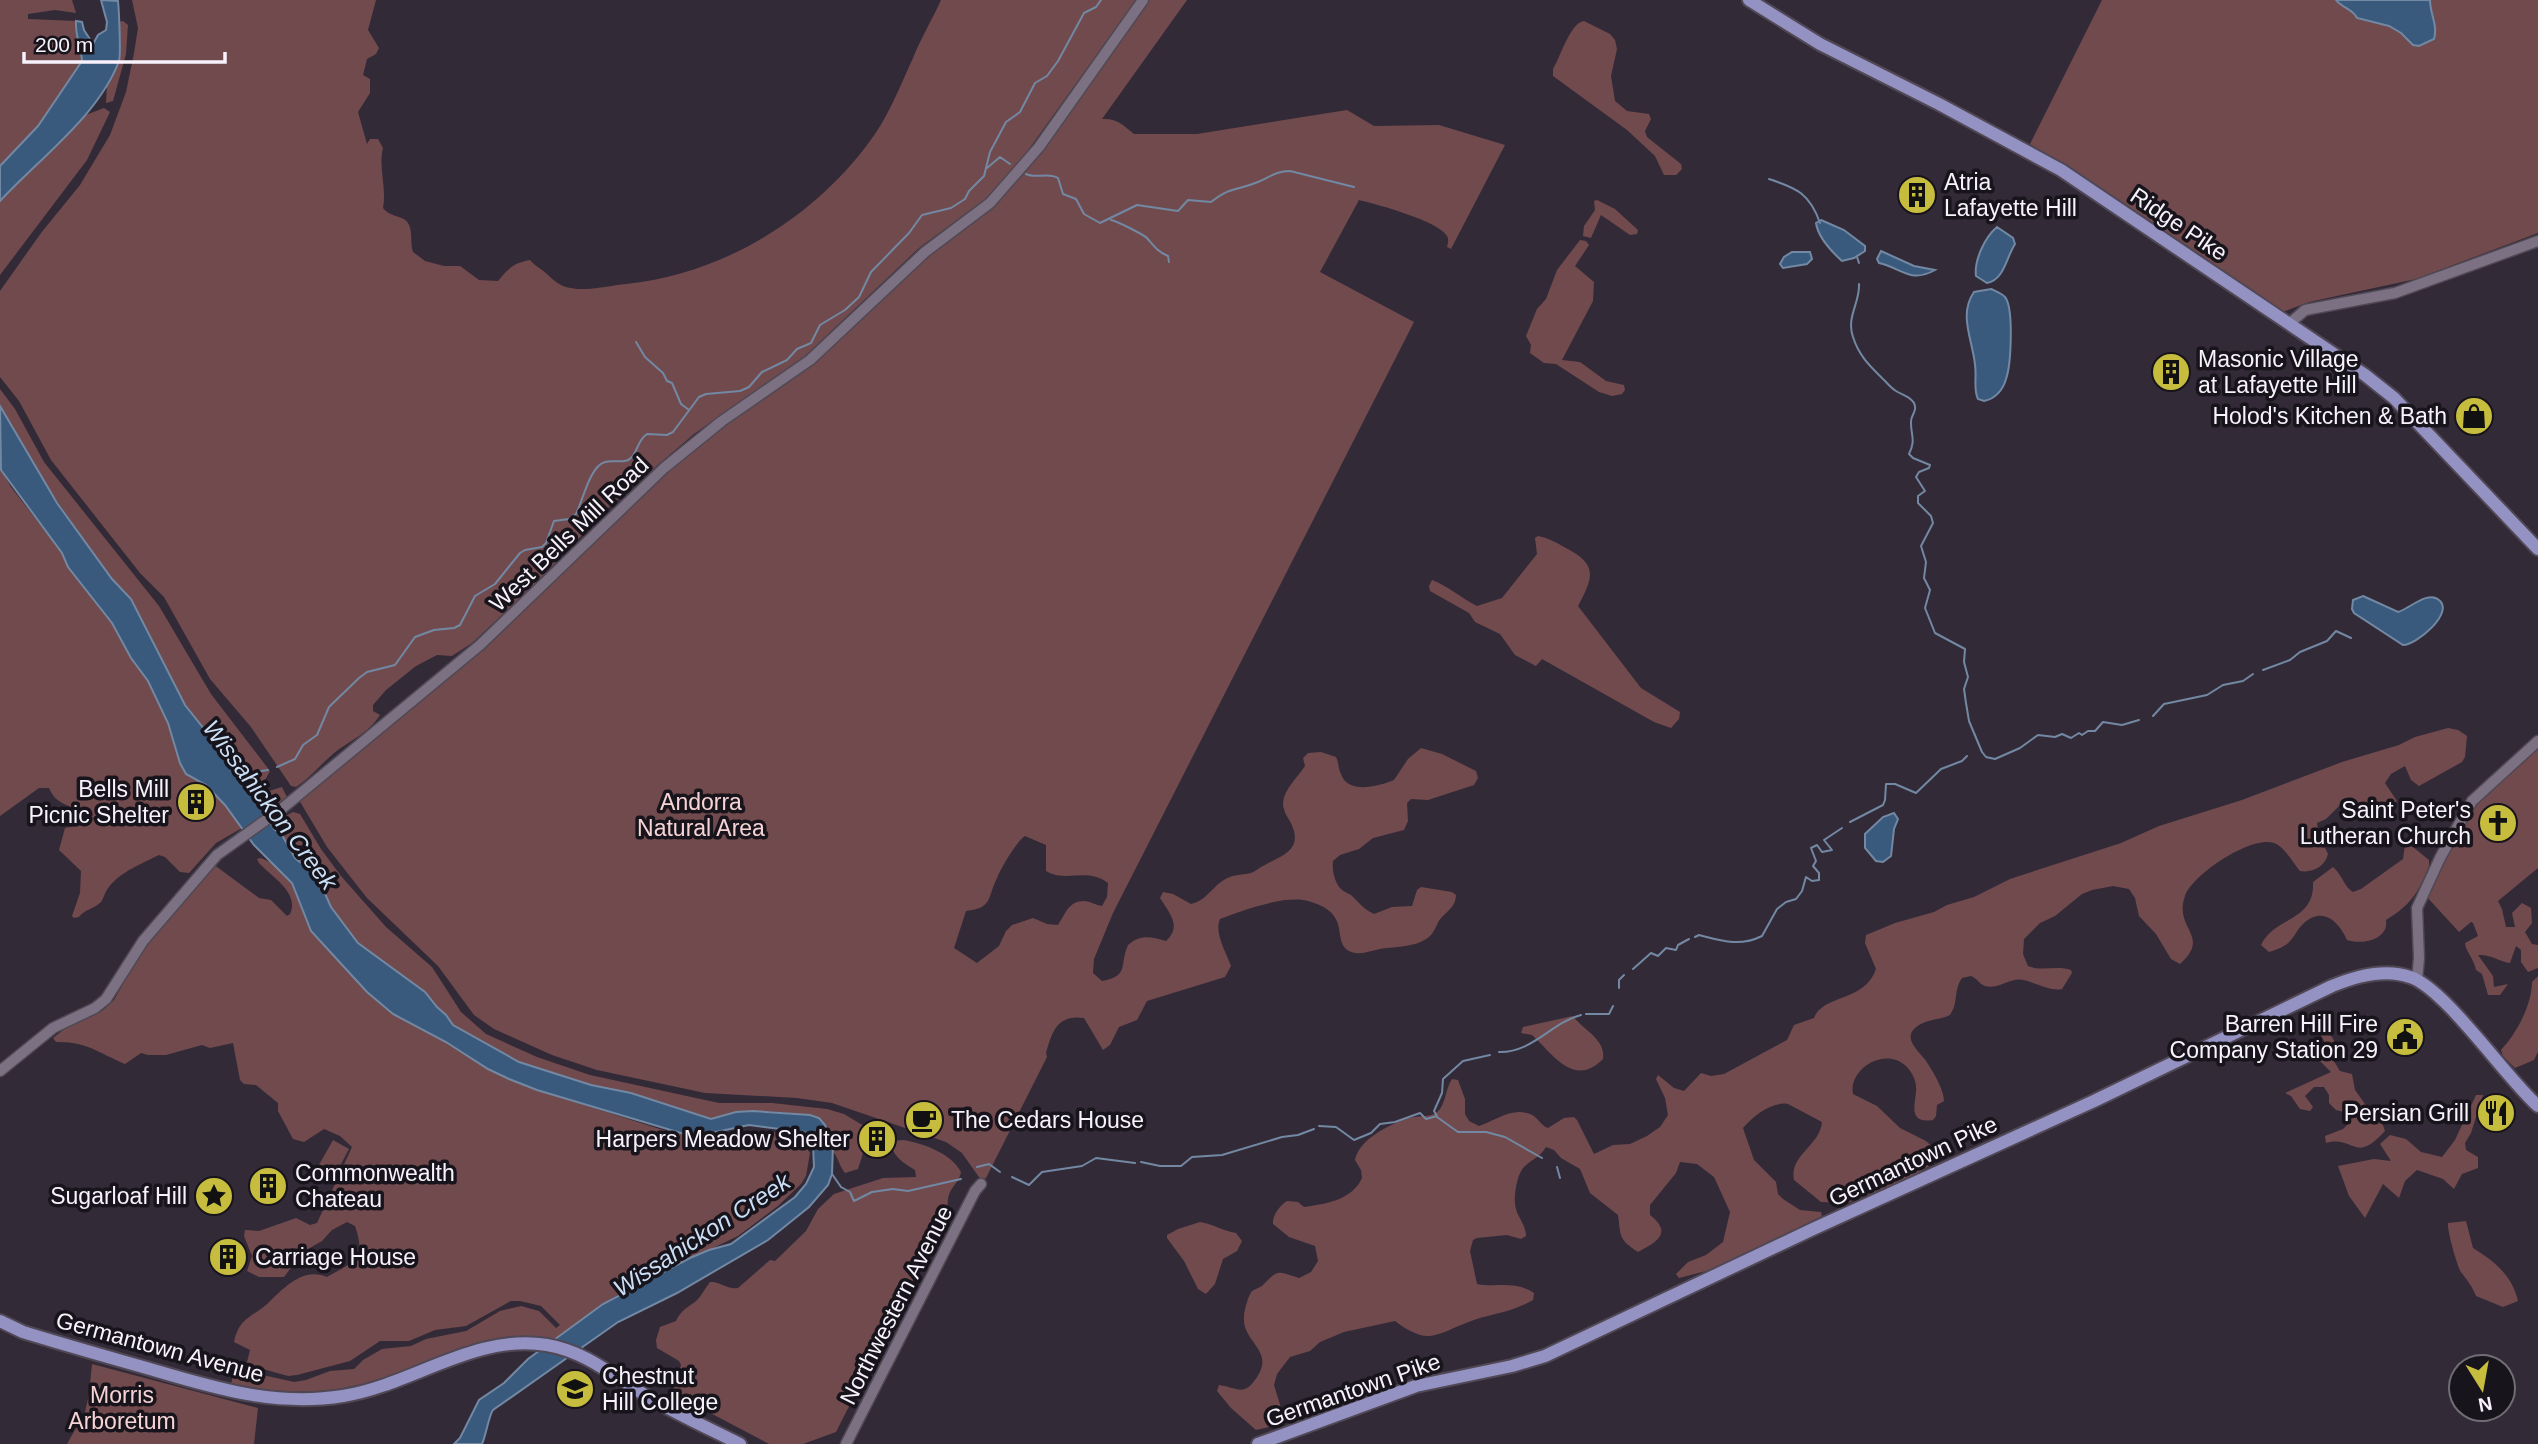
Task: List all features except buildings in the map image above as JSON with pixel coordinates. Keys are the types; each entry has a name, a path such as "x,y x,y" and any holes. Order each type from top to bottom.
{"main road":[{"name":"Ridge Pike","path":"1749,0 1820,44 2061,170 2386,391 2538,549"},
{"name":"Germantown Pike","path":"1258,1444 1416,1386 1512,1366 1545,1356 2343,982 2377,974 2403,975 2417,979"},
{"path":"2417,979 2451,1010 2538,1106"},
{"name":"Germantown Avenue","path":"0,1321 23,1332 216,1389 253,1397 282,1399 320,1399 367,1391 485,1348 522,1343 545,1345 578,1353 597,1362 661,1404 740,1444"}],"street":[{"name":"West Bells Mill Road","path":"0,1071 53,1028 91,1010 106,999 149,934 213,858 277,813 491,636 664,468 722,421 810,360 925,251 990,204 1033,155 1143,0"},
{"path":"2289,324 2305,310 2395,293 2538,241"},
{"path":"2417,979 2417,908 2440,858 2472,801 2538,741"},
{"name":"Northwestern Avenue","path":"846,1444 981,1184"}],"green space":[{"path":"0,0 72,0 76,13 55,10 28,14 28,19 76,21 82,61 38,126 0,166"},
{"path":"132,0 376,0 368,30 379,48 376,54 367,59 363,75 370,79 370,93 358,112 367,144 370,139 378,139 383,148 383,208 408,223 413,252 425,261 444,266 460,266 479,280 498,281 511,267 530,260 560,284 586,289 663,278 699,268 734,254 767,236 798,214 852,163 875,134 941,0 1136,0 1009,176 984,200 919,248 804,357 694,434 610,506 535,584 472,643 452,656 437,655 416,666 386,690 373,705 373,711 380,715 365,732 333,754 296,787 291,786 251,727 210,679 164,597 140,573 51,460 19,401 0,377 0,291 41,233 80,185 110,135 126,92 134,53 138,28"},
{"name":"Andorra Natural Area","path":"1147,0 1187,0 1102,119 1116,121 1134,134 1197,134 1347,110 1374,126 1439,125 1505,145 1451,249 1447,247 1447,236 1442,230 1406,214 1359,200 1320,272 1414,322 1113,913 1094,959 1093,973 1102,981 1111,979 1122,969 1128,945 1137,939 1166,941 1171,936 1174,925 1160,898 1163,892 1173,894 1191,904 1202,899 1224,880 1251,873 1288,852 1295,836 1284,810 1284,798 1305,766 1303,758 1308,753 1321,752 1336,757 1345,781 1357,787 1380,785 1394,780 1408,759 1421,748 1442,754 1476,771 1478,778 1474,785 1428,800 1411,799 1407,803 1408,821 1404,830 1373,838 1359,849 1340,855 1333,861 1334,875 1342,890 1374,914 1392,907 1412,906 1417,890 1421,887 1456,895 1450,910 1426,939 1414,944 1361,953 1349,951 1344,946 1339,926 1331,912 1308,901 1275,902 1220,919 1218,930 1231,966 1225,977 1147,1001 1137,1020 1119,1027 1110,1045 1103,1050 1084,1018 1068,1019 1057,1026 1048,1045 1047,1057 986,1178 981,1180 962,1153 946,1142 832,1103 797,1098 705,1093 597,1070 552,1055 494,1029 474,1015 438,966 367,898 327,847 299,800 500,632 642,491 733,418 810,365 918,263 1000,199 1038,154","holes":["1025,836 1046,845 1046,871 1061,876 1092,876 1108,883 1107,897 1102,906 1086,901 1074,903 1058,925 1033,918 1012,925 999,946 977,963 954,948 966,911 985,905 1002,868 1021,839"]},
{"path":"2102,0 2538,0 2538,233 2416,279 2309,302 2280,313 2030,144"},
{"path":"123,21 128,25 126,54 113,101 106,103 107,84 120,60 119,22"},
{"path":"1584,21 1610,34 1615,40 1617,49 1611,76 1615,101 1627,111 1649,114 1651,119 1645,131 1647,137 1681,164 1682,169 1676,175 1664,175 1655,156 1627,130 1553,76 1553,69 1570,34"},
{"path":"104,108 110,112 87,160 0,275 0,201 83,116"},
{"path":"1594,201 1615,209 1638,230 1637,234 1630,235 1601,215 1591,238 1583,236 1584,226 1595,210"},
{"path":"1580,240 1589,245 1575,266 1594,282 1593,301 1562,360 1580,362 1606,381 1624,385 1622,394 1612,396 1599,392 1556,364 1544,363 1530,353 1531,345 1526,336 1537,309 1546,299 1557,270"},
{"path":"0,389 15,409 44,462 159,606 211,694 270,771 263,788 269,791 282,787 287,797 264,813 231,762 185,705 131,599 112,579 44,483 0,406"},
{"path":"0,468 11,487 62,553 68,567 112,623 131,658 148,681 168,723 186,774 206,785 242,828 216,843 189,873 180,872 165,857 159,855 132,868 114,882 98,904 74,918 72,916 80,893 81,871 59,850 65,828 75,826 83,816 60,802 49,788 39,788 0,816"},
{"path":"1538,536 1552,540 1575,553 1588,565 1590,579 1578,606 1641,688 1680,712 1679,719 1671,728 1654,722 1542,659 1536,666 1515,655 1500,634 1475,622 1469,613 1430,591 1432,580 1477,606 1502,598 1537,554 1535,538"},
{"path":"2448,728 2467,736 2462,762 2419,786 2411,780 2405,766 2391,774 2385,783 2397,801 2371,819 2355,818 2340,805 2326,819 2317,823 2319,836 2328,854 2317,868 2300,871 2281,848 2274,843 2264,842 2238,851 2210,868 2190,887 2185,896 2184,917 2193,946 2180,964 2171,959 2156,934 2139,916 2135,898 2129,889 2113,886 2082,894 2055,916 2040,923 2024,939 2023,954 2028,966 2071,970 2072,973 2062,989 2018,980 1990,987 1971,976 1962,978 1950,1015 1923,1023 1911,1034 1912,1043 1932,1070 1944,1097 1944,1101 1937,1105 1933,1120 1916,1116 1915,1080 1908,1068 1897,1060 1879,1059 1870,1063 1856,1076 1853,1085 1853,1094 1877,1106 1900,1128 1926,1141 1936,1150 1935,1163 1905,1180 1848,1203 1821,1202 1794,1180 1794,1171 1800,1157 1816,1138 1822,1122 1788,1104 1769,1107 1743,1128 1754,1160 1776,1182 1778,1194 1783,1199 1800,1210 1821,1212 1822,1216 1714,1269 1679,1278 1676,1274 1688,1262 1706,1255 1723,1242 1730,1212 1714,1177 1697,1164 1680,1162 1676,1173 1650,1205 1650,1215 1660,1227 1660,1236 1638,1252 1622,1237 1618,1215 1590,1193 1580,1169 1546,1147 1522,1169 1517,1184 1516,1208 1526,1236 1521,1239 1507,1235 1477,1238 1473,1240 1470,1251 1477,1284 1512,1285 1527,1289 1534,1293 1533,1300 1434,1335 1416,1334 1395,1321 1344,1332 1320,1342 1310,1351 1290,1357 1277,1374 1274,1385 1284,1418 1281,1424 1256,1430 1231,1408 1217,1391 1219,1385 1245,1389 1262,1368 1260,1353 1245,1326 1245,1311 1252,1291 1278,1273 1299,1278 1311,1272 1318,1261 1315,1246 1289,1237 1273,1224 1279,1208 1287,1201 1298,1202 1304,1207 1321,1204 1338,1200 1352,1191 1362,1178 1355,1160 1362,1145 1393,1124 1437,1112 1452,1079 1458,1080 1469,1121 1479,1126 1517,1112 1533,1115 1548,1128 1564,1118 1574,1117 1594,1154 1613,1145 1630,1144 1660,1127 1668,1115 1665,1098 1656,1079 1658,1075 1674,1088 1684,1091 1701,1073 1711,1076 1724,1074 1787,1040 1794,1025 1814,1018 1826,1005 1854,993 1871,980 1876,969 1865,943 1866,935 1974,897 2010,879 2121,843 2159,826"},
{"path":"2538,747 2538,868 2498,901 2506,927 2515,927 2512,913 2522,903 2531,908 2532,923 2525,932 2532,944 2538,945 2538,968 2528,972 2521,962 2521,950 2516,946 2510,963 2478,955 2493,976 2494,987 2508,984 2500,995 2488,995 2482,974 2476,970 2465,946 2465,943 2478,936 2473,923 2459,932 2426,896 2475,806"},
{"path":"293,812 300,814 341,876 386,927 432,967 461,1012 486,1034 537,1057 590,1075 719,1103 772,1103 827,1109 844,1114 869,1129 858,1169 845,1173 841,1168 819,1118 753,1111 736,1112 711,1119 631,1093 591,1085 519,1062 453,1025 425,992 358,943 331,907 321,883 295,858 282,835 271,824"},
{"path":"2405,845 2413,847 2429,860 2429,866 2413,897 2386,920 2386,927 2379,936 2359,942 2347,940 2335,922 2330,918 2318,916 2304,923 2283,947 2269,952 2261,945 2275,929 2308,905 2313,882 2333,867 2353,892 2403,859"},
{"path":"257,859 272,863 292,883 311,931 367,992 393,1014 446,1042 488,1069 537,1090 663,1130 709,1136 756,1131 798,1136 810,1153 806,1176 778,1206 738,1236 628,1289 602,1304 559,1339 518,1336 485,1341 391,1375 338,1389 292,1391 231,1384 233,1375 241,1370 294,1382 330,1371 354,1369 382,1349 411,1346 426,1339 466,1331 500,1311 521,1306 539,1311 556,1328 560,1325 541,1306 511,1301 466,1326 435,1330 409,1341 380,1341 350,1361 288,1376 249,1365 247,1362 250,1350 234,1342 242,1324 293,1281 309,1275 327,1277 355,1259 359,1246 358,1237 355,1226 347,1222 296,1256 284,1277 259,1277 247,1271 252,1256 244,1236 245,1230 259,1231 296,1218 310,1225 317,1223 352,1147 340,1136 324,1129 304,1142 293,1139 278,1111 278,1103 256,1085 244,1084 240,1080 233,1043 210,1048 202,1045 166,1055 141,1053 125,1064 84,1046 56,1042 53,1038 67,1027 102,1011 114,1000 138,957 213,864 259,898 271,900 287,916 290,914 292,906 288,892 259,863"},
{"path":"2538,976 2538,1052 2534,1060 2515,1068 2503,1056 2501,1050 2522,1019 2532,982"},
{"path":"2317,1011 2340,1051 2332,1058 2340,1071 2352,1074 2355,1090 2365,1104 2378,1111 2385,1131 2367,1146 2360,1148 2343,1143 2326,1143 2325,1136 2343,1129 2351,1121 2344,1112 2336,1110 2329,1103 2329,1095 2324,1087 2314,1087 2305,1096 2313,1107 2310,1111 2300,1109 2291,1096 2285,1093 2331,1072 2316,1057 2325,1043 2309,1012"},
{"path":"1573,1016 1597,1040 1603,1052 1603,1059 1582,1070 1564,1065 1532,1035 1521,1033 1523,1027"},
{"path":"2476,1095 2483,1095 2471,1133 2465,1143 2466,1150 2478,1157 2478,1168 2462,1174 2454,1189 2443,1179 2417,1170 2405,1181 2399,1198 2383,1184 2365,1218 2349,1196 2338,1166 2374,1159 2391,1161 2380,1144 2390,1135 2406,1139 2421,1152 2442,1157 2455,1140"},
{"path":"333,1140 349,1149 332,1181 315,1172"},
{"path":"904,1140 944,1155 961,1172 948,1197 946,1219 836,1432 803,1444 769,1444 680,1397 681,1394 673,1390 681,1365 679,1361 657,1348 656,1340 660,1327 676,1321 682,1312 698,1299 710,1282 738,1288 770,1260 775,1261 806,1231 818,1209 834,1194 883,1178 916,1177 915,1170 893,1150 892,1141"},
{"path":"2466,1221 2473,1248 2507,1276 2518,1301 2503,1307 2476,1296 2459,1268 2448,1227 2448,1223"},
{"path":"1200,1222 1236,1233 1242,1241 1237,1251 1223,1259 1215,1284 1206,1294 1198,1289 1184,1261 1167,1238 1167,1235 1178,1229"},
{"name":"Morris Arboretum","path":"92,1364 258,1408 254,1444 67,1444 85,1412"}],"water":[{"path":"101,0 118,1 120,57 110,81 67,136 0,201 0,166 38,126 82,61 76,21 82,22 93,44 98,35 106,30 107,22"},
{"path":"2336,0 2430,0 2434,39 2419,46 2413,45 2389,26 2357,18"},
{"path":"1821,220 1844,230 1865,246 1865,251 1842,261 1819,233 1816,223"},
{"path":"1997,227 2013,238 2015,244 2001,273 1987,283 1976,276 1977,263 1985,243"},
{"path":"1881,251 1914,266 1935,270 1919,276 1906,274 1879,263 1877,259"},
{"path":"1792,252 1810,252 1812,259 1807,264 1783,268 1780,264 1784,257"},
{"path":"1991,289 2005,297 2008,303 2011,324 2010,350 2008,372 2003,387 1995,396 1984,401 1978,399 1976,391 1967,310 1974,292"},
{"path":"0,406 57,503 112,579 131,599 185,705 240,774 295,858 317,876 331,907 358,943 425,992 453,1025 519,1062 591,1085 631,1093 711,1119 736,1112 753,1111 810,1115 819,1118 825,1125 833,1145 832,1174 828,1185 809,1207 768,1240 677,1293 618,1322 493,1410 482,1444 454,1444 460,1438 479,1400 504,1383 528,1359 603,1304 690,1258 731,1244 795,1197 806,1184 814,1167 813,1145 804,1132 749,1125 709,1136 684,1134 537,1090 488,1069 446,1042 393,1014 367,992 311,931 292,883 254,845 225,805 206,785 186,774 168,723 148,681 131,658 112,623 68,567 62,553 1,470"},
{"path":"2363,596 2398,612 2424,599 2435,598 2443,606 2442,613 2424,634 2403,645 2354,613 2353,600"},
{"path":"1894,813 1898,819 1891,856 1883,862 1876,861 1865,848 1865,834 1883,817"}],"waterway":[{"path":"277,767 295,759 303,745 317,735 329,707 359,678 367,672 395,665 415,637 460,625 475,596 495,584 520,553 542,547 554,521 569,519 576,514 591,477 600,465 608,461 629,459 647,434 667,435 673,432 699,397 740,391 749,387 762,372 787,360 797,349 811,343 820,325 845,310 859,297 871,272 909,233 922,215 951,208 965,199 984,176 990,152 1006,122 1020,112 1035,83 1047,76 1058,61 1084,13 1096,7 1101,0"},
{"path":"987,168 1000,157 1010,164"},
{"path":"1026,174 1058,178 1063,194 1076,199 1084,214 1100,223 1137,205 1178,211 1188,200 1211,202 1229,191 1285,171 1354,187"},
{"path":"1769,179 1787,186 1807,199 1820,223"},
{"path":"1111,220 1145,236 1159,251 1168,256 1169,262"},
{"path":"1857,257 1859,263"},
{"path":"1859,284 1851,323 1855,344 1874,370 1915,406 1911,420 1913,441 1909,454 1930,465 1916,477 1925,491 1918,496 1918,503 1931,516 1933,523 1921,546 1926,562 1924,578 1930,590 1925,608 1935,633 1965,649 1964,662 1968,677 1964,689 1966,703 1969,721 1982,752 1986,757 1995,759 2020,748 2038,735 2055,737 2062,734 2071,738 2079,733 2082,735 2095,731 2103,722 2122,725 2139,720"},
{"path":"636,342 645,357 672,383 681,404 689,410"},
{"path":"2263,670 2327,641 2336,631 2351,638"},
{"path":"2153,716 2164,704 2207,695 2223,685 2243,681 2253,674"},
{"path":"1850,822 1883,805 1886,784 1895,784 1916,793 1941,769 1962,761 1967,756"},
{"name":"Wissahickon Creek","path":"238,775 268,770"},
{"path":"1695,937 1699,935 1738,942 1762,936 1777,909 1796,899 1802,891 1806,877 1812,881 1819,880 1819,873 1813,866 1816,861 1811,848 1817,845 1822,852 1832,850 1824,840 1842,828"},
{"path":"1633,969 1651,953 1658,956 1666,948 1676,950 1678,945 1689,939"},
{"path":"1619,988 1619,980 1624,975"},
{"path":"1586,1014 1609,1014 1613,1006"},
{"path":"1499,1052 1522,1048 1560,1024 1581,1015"},
{"path":"1319,1126 1336,1127 1354,1140 1371,1133 1380,1124 1420,1113 1426,1119 1437,1116 1434,1111 1442,1093 1443,1079 1463,1061 1490,1055"},
{"path":"1437,1117 1458,1132 1486,1132 1505,1137 1542,1158"},
{"path":"1141,1162 1181,1166 1192,1157 1222,1155 1314,1129"},
{"path":"1012,1177 1029,1185 1042,1172 1082,1166 1096,1158 1135,1163"},
{"path":"977,1167 989,1164 1000,1172"},
{"path":"1557,1167 1560,1178"},
{"path":"832,1174 841,1187 850,1192 854,1201 872,1192 893,1189 908,1191 961,1179"}],"place":[{"name":"Atria Lafayette Hill","path":"1917,195"},
{"name":"Masonic Village at Lafayette Hill","path":"2171,372"},
{"name":"Holod's Kitchen & Bath","path":"2474,416"},
{"name":"Bells Mill Picnic Shelter","path":"196,802"},
{"name":"Saint Peter's Lutheran Church","path":"2498,823"},
{"name":"Barren Hill Fire Company Station 29","path":"2405,1037"},
{"name":"Persian Grill","path":"2496,1113"},
{"name":"The Cedars House","path":"924,1120"},
{"name":"Harpers Meadow Shelter","path":"877,1139"},
{"name":"Commonwealth Chateau","path":"268,1186"},
{"name":"Sugarloaf Hill","path":"214,1196"},
{"name":"Carriage House","path":"228,1257"},
{"name":"Chestnut Hill College","path":"575,1389"}]}
